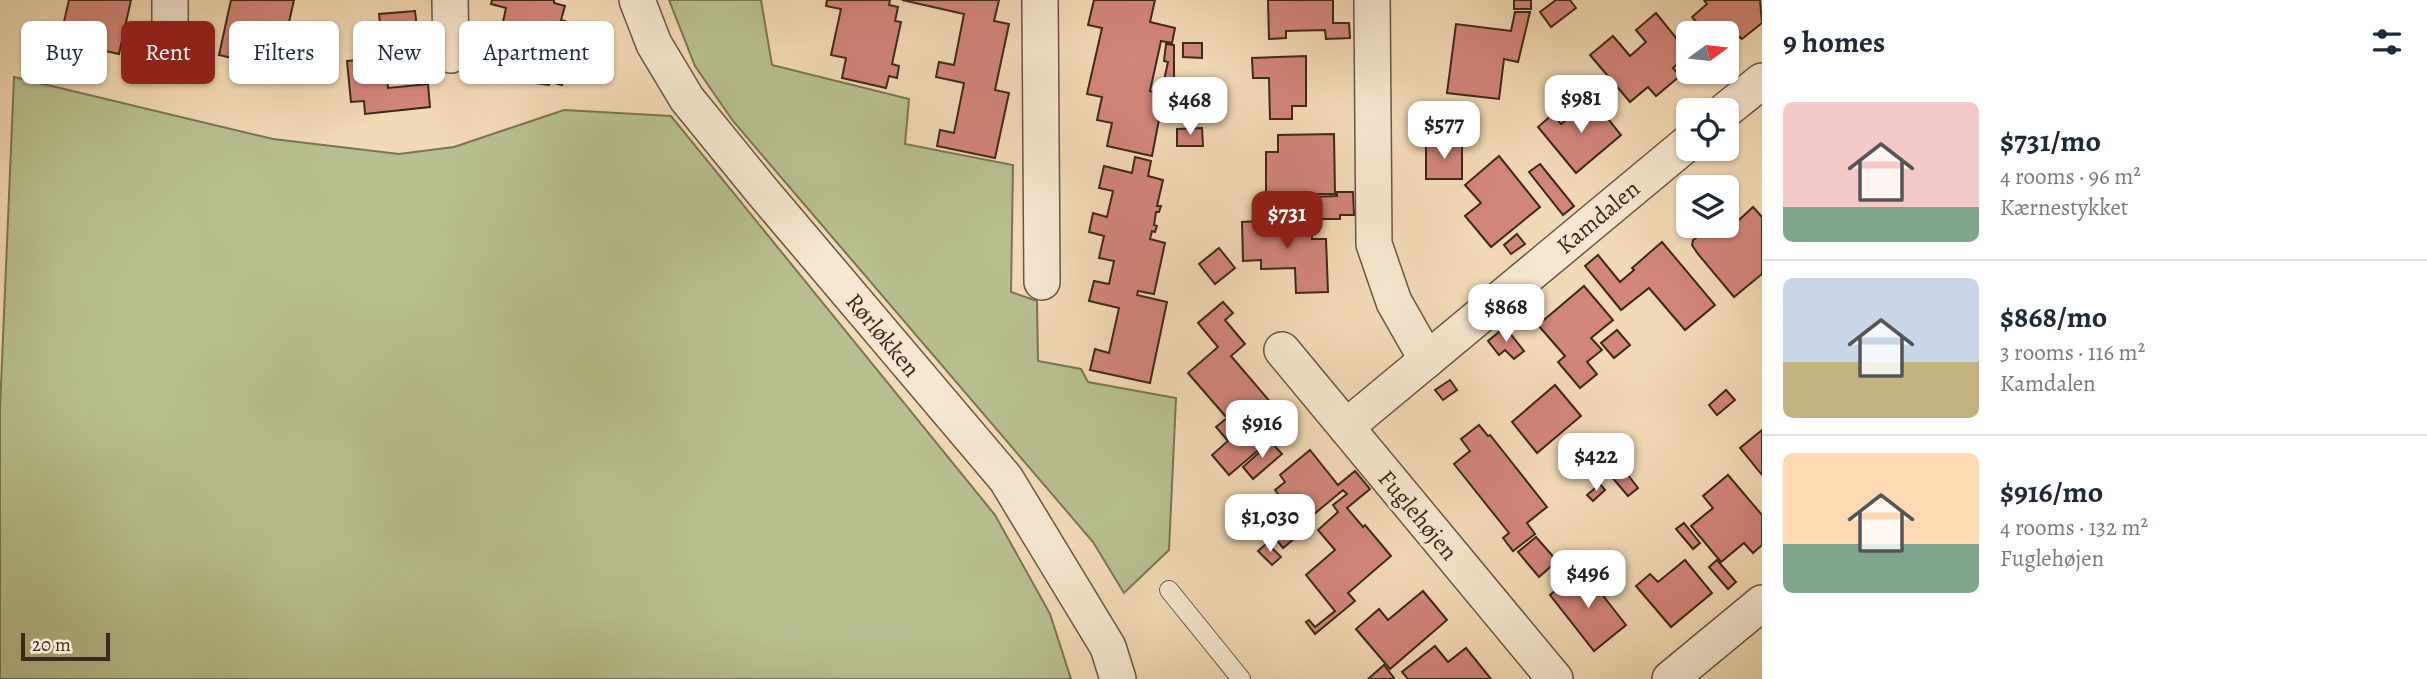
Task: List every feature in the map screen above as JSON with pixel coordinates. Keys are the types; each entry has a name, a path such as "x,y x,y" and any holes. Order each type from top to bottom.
{"street":[{"path":"170,0 170,21"},
{"path":"450,0 451,55"},
{"name":"Rørløkken","path":"637,0 654,44 687,99 1006,480 1108,647 1118,679"},
{"path":"1040,0 1042,282"},
{"path":"1372,0 1374,244 1394,302 1427,360"},
{"path":"1739,99 1762,80"},
{"name":"Kamdalen","path":"1346,427 1676,153"},
{"name":"Fuglehøjen","path":"1282,350 1555,679"},
{"path":"1670,679 1762,603"}],"lane":[{"path":"1169,590 1241,679"}],"green space":[{"path":"669,0 761,0 772,65 909,99 905,144 1013,165 1011,292 1037,301 1038,361 1081,369 1088,382 1176,398 1169,550 1124,593 1093,542 733,121 695,66"},
{"path":"14,77 21,79 21,84 43,84 273,139 399,154 454,147 564,110 671,116 995,515 1050,614 1071,679 0,679 0,409"}],"building":[{"path":"69,0 131,0 126,21 121,21 119,54 107,51 107,21 64,21"},
{"path":"231,0 294,0 289,21 229,21 229,57 219,55"},
{"path":"492,0 554,0 554,3 565,6 561,20 565,21 503,21 506,8 491,4"},
{"path":"827,0 890,0 889,5 898,7 895,21 901,22 892,64 899,66 897,78 889,76 886,88 842,78 846,58 831,55 841,9 826,6"},
{"path":"902,0 999,0 994,21 1009,24 995,90 1009,93 995,158 937,146 940,130 954,133 964,83 936,77 939,62 954,65 964,14"},
{"path":"1094,0 1155,0 1150,22 1175,28 1172,43 1161,41 1150,91 1161,94 1168,62 1164,61 1166,44 1174,45 1174,112 1161,109 1152,156 1107,146 1112,123 1097,120 1102,97 1087,94 1102,28 1088,25"},
{"path":"1268,0 1333,0 1333,23 1349,23 1350,38 1326,39 1325,30 1286,31 1286,38 1269,39"},
{"path":"1514,0 1531,0 1531,9 1514,9"},
{"path":"1556,0 1570,0 1576,8 1551,27 1540,12"},
{"path":"1704,0 1760,0 1762,23 1742,39 1740,21 1696,21 1692,17 1707,4"},
{"path":"415,11 416,21 380,21 379,14"},
{"path":"1515,12 1530,12 1518,62 1504,59 1499,99 1447,93 1456,24 1511,31"},
{"path":"1656,13 1676,38 1676,65 1673,68 1676,79 1656,96 1648,87 1630,102 1590,55 1613,36 1630,56 1646,42 1636,30"},
{"path":"1183,43 1202,43 1202,58 1183,57"},
{"path":"1306,56 1306,106 1292,106 1292,119 1270,119 1269,78 1253,78 1252,58"},
{"path":"347,61 353,61 353,84 388,84 388,88 428,84 430,107 365,114 364,101 351,102"},
{"path":"1592,99 1621,135 1576,173 1538,127 1553,114 1561,124"},
{"path":"1202,128 1203,146 1177,146 1177,129"},
{"path":"1334,134 1335,194 1302,194 1301,205 1297,205 1298,211 1266,212 1266,152 1278,152 1278,135"},
{"path":"1426,143 1462,143 1462,179 1426,179"},
{"path":"1499,156 1540,207 1491,247 1465,216 1481,203 1465,185"},
{"path":"1135,157 1151,161 1148,176 1163,180 1157,206 1161,206 1159,212 1156,212 1154,225 1157,226 1150,239 1165,243 1154,294 1138,291 1137,295 1167,302 1150,383 1090,370 1095,349 1109,353 1119,308 1089,301 1094,281 1109,284 1114,261 1099,258 1104,236 1089,232 1093,213 1107,217 1113,191 1099,188 1104,166 1132,173"},
{"path":"1540,164 1574,206 1563,215 1529,172"},
{"path":"1337,192 1353,192 1354,215 1340,215 1340,219 1309,219 1309,197 1337,196"},
{"path":"1753,207 1762,217 1762,274 1734,297 1692,245 1696,238 1739,238 1739,220"},
{"path":"1300,216 1300,227 1312,236 1312,239 1326,239 1328,292 1296,293 1295,268 1261,269 1261,260 1243,261 1242,222 1259,221 1259,217"},
{"path":"1517,234 1525,244 1511,254 1504,245"},
{"path":"1662,242 1715,305 1685,330 1649,288 1621,310 1585,266 1598,255 1620,282"},
{"path":"1219,248 1235,268 1215,284 1199,264"},
{"path":"1584,286 1613,320 1591,338 1602,350 1587,362 1597,374 1580,388 1558,362 1565,356 1538,325"},
{"path":"1223,302 1233,313 1225,320 1245,344 1231,356 1289,424 1229,475 1212,455 1228,441 1216,427 1227,418 1188,373 1218,347 1198,323"},
{"path":"1505,327 1524,351 1514,359 1505,350 1499,355 1488,341"},
{"path":"1617,330 1630,345 1614,358 1601,343"},
{"path":"1450,380 1457,390 1443,400 1435,390"},
{"path":"1555,385 1581,416 1537,453 1512,422"},
{"path":"1726,390 1735,400 1717,415 1709,405"},
{"path":"1479,425 1547,507 1527,523 1535,534 1513,551 1503,538 1509,533 1454,464 1470,451 1461,439"},
{"path":"1762,430 1762,475 1740,448"},
{"path":"1271,442 1282,454 1253,479 1243,467"},
{"path":"1310,450 1338,485 1355,471 1370,489 1347,508 1391,556 1348,593 1355,601 1315,634 1306,622 1309,620 1315,627 1335,611 1306,575 1335,550 1318,530 1338,512 1333,505 1347,494 1343,490 1313,515 1304,504 1301,506 1307,514 1301,519 1307,528 1283,548 1262,522 1285,503 1275,490 1285,482 1280,475"},
{"path":"1621,466 1638,488 1628,496 1610,475"},
{"path":"1728,475 1762,515 1762,545 1753,553 1744,543 1721,562 1691,526 1713,508 1703,496"},
{"path":"1600,484 1605,490 1593,501 1587,495"},
{"path":"1684,523 1700,543 1693,549 1676,529"},
{"path":"1536,537 1557,561 1539,577 1518,552"},
{"path":"1267,543 1281,557 1272,565 1258,551"},
{"path":"1685,560 1712,593 1671,627 1636,586 1650,574 1658,582"},
{"path":"1717,560 1736,582 1728,589 1709,567"},
{"path":"1582,569 1626,625 1594,651 1550,595"},
{"path":"1423,591 1447,620 1390,669 1356,629 1379,609 1388,620"},
{"path":"1435,646 1448,662 1466,648 1491,679 1408,679 1402,672"},
{"path":"1384,665 1393,679 1368,679"}]}
